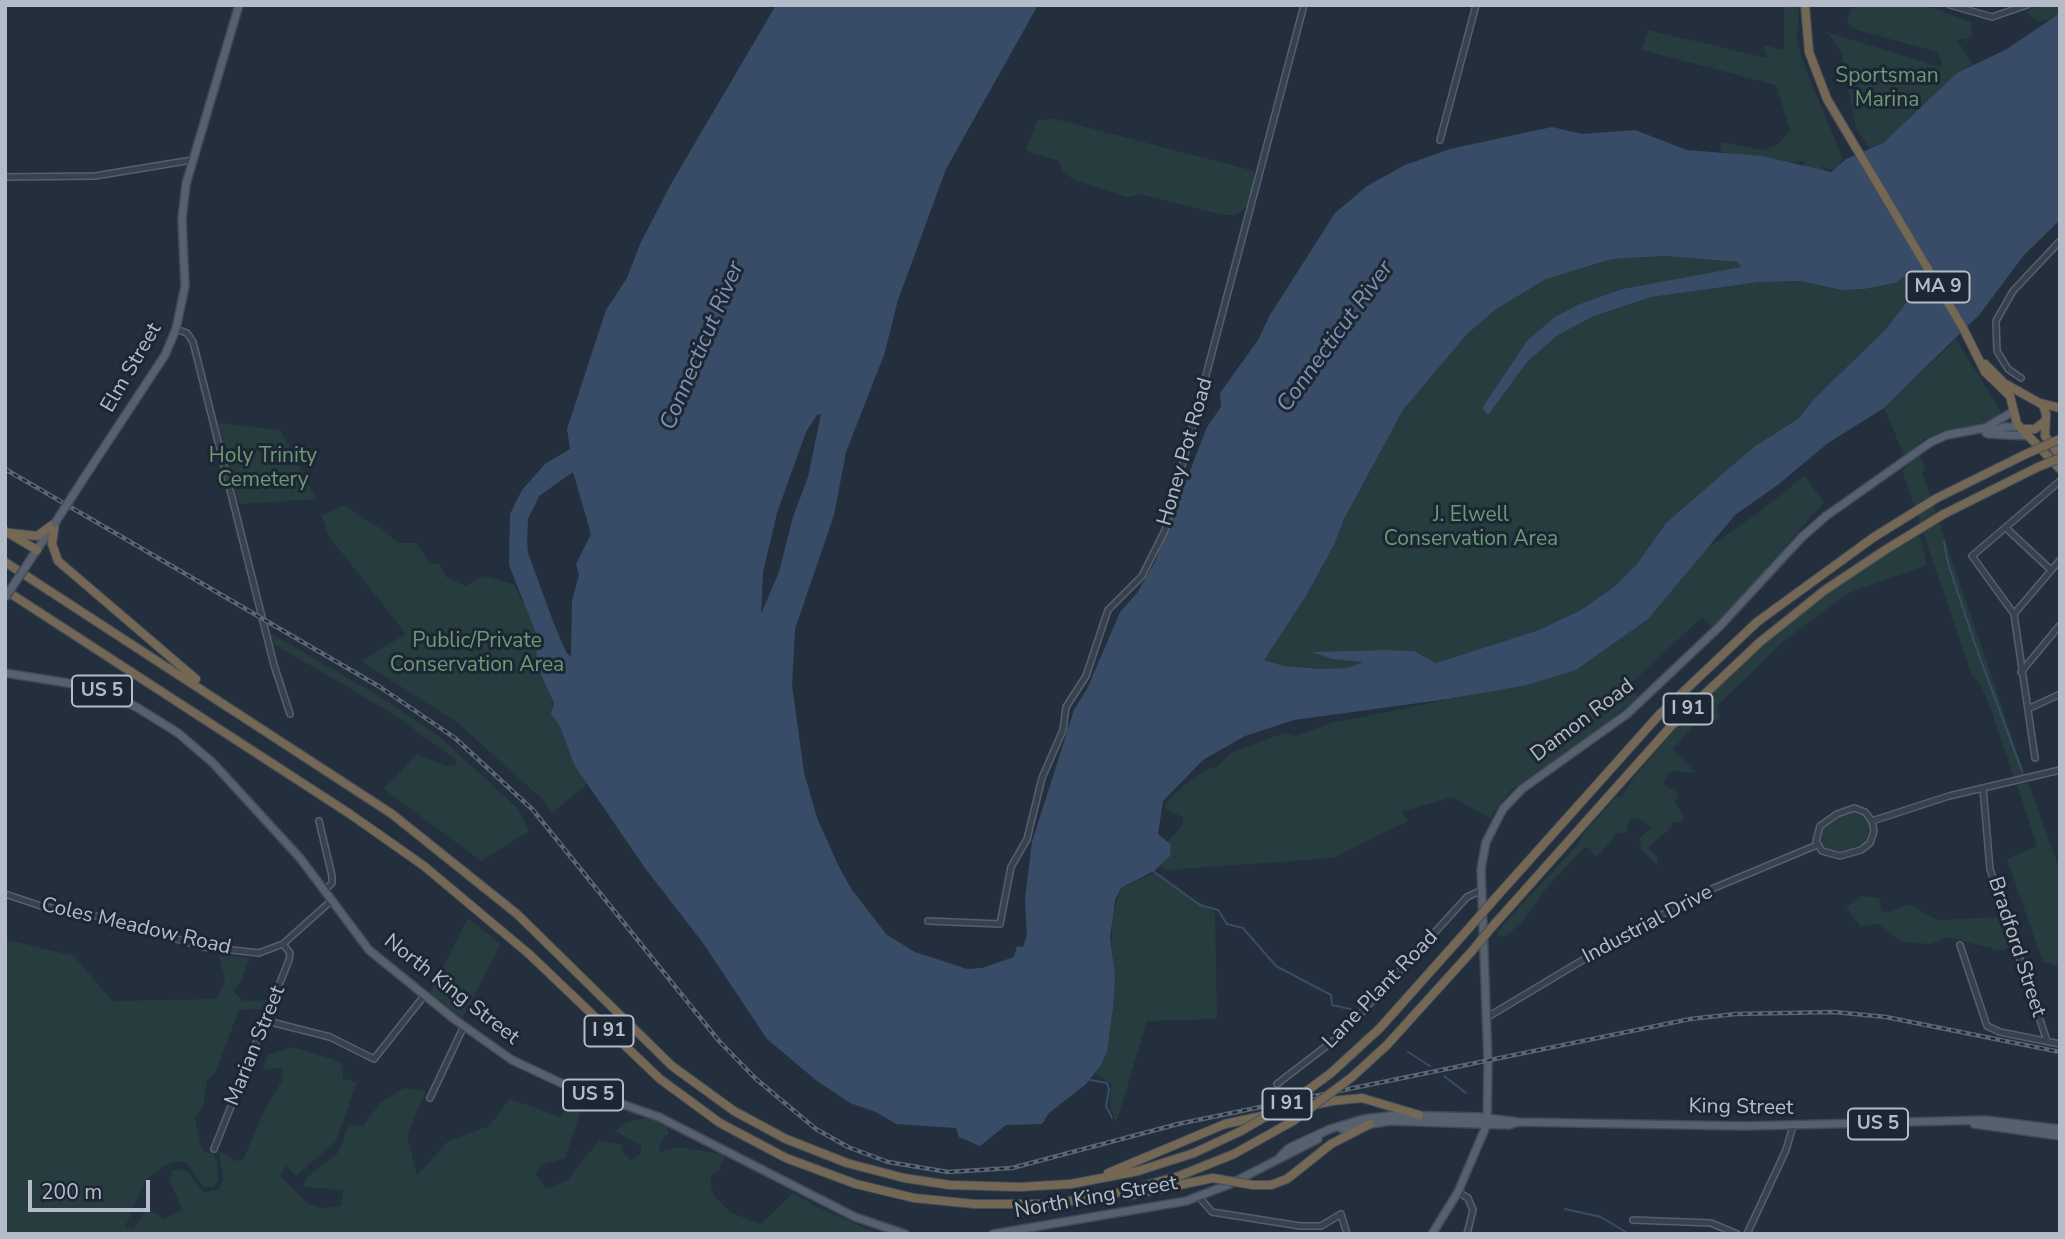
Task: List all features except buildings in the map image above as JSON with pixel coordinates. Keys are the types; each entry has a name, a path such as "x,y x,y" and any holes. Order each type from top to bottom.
{"highway":[{"name":"MA 9","path":"1805,5 1806,36 1814,68 1840,123 1980,359 1988,377 2010,396 2014,411"},
{"name":"MA 9","path":"1980,359 1999,379 2030,399"},
{"path":"2060,408 2030,399 2018,404 2014,411 2023,431 2060,470"},
{"path":"2040,403 2045,409 2045,436 2060,457"},
{"path":"2023,431 2035,429 2045,421"},
{"name":"I 91","path":"5,562 382,807 459,866 551,946 663,1058 734,1111 796,1143 859,1167 928,1182 999,1187 1058,1185 1124,1174 1180,1158 1241,1131 1296,1099 1331,1073 1380,1028 1651,724 1707,666 1807,583 1913,512 2060,439"},
{"name":"I 91","path":"5,594 44,615 350,814 430,871 523,948 660,1079 746,1138 828,1175 915,1198 1004,1205 1078,1201 1130,1191 1193,1171 1248,1148 1293,1121 1352,1077 1387,1045 1664,734 1717,681 1825,590 1944,514 2060,457"},
{"path":"8,532 37,536 55,523"},
{"path":"55,523 52,548 58,561"},
{"path":"8,532 36,552 58,561 235,710"},
{"path":"999,1187 1098,1175 1132,1165 1224,1124 1332,1101 1372,1100 1419,1115"},
{"path":"1078,1201 1131,1196 1213,1178 1253,1185 1283,1181 1331,1144 1370,1124"}],"main road":[{"name":"Elm Street","path":"5,594 36,552 161,360 176,329 185,294 183,212 192,160 239,5"},
{"name":"Damon Road","path":"1487,1121 1486,1018 1480,891 1486,842 1500,813 1517,792 1624,717 1712,634 1802,537 1826,516 1921,448 1947,435 1998,423 2014,411"},
{"name":"Damon Road","path":"1984,433 2004,427 2023,431"},
{"name":"Damon Road","path":"1961,433 2023,431"},
{"name":"North King Street","path":"5,673 68,683 107,693 158,720 213,763 326,889 369,950 464,1026 537,1073 659,1117 850,1214 896,1233 905,1234"},
{"name":"North King Street","path":"1280,1157 1306,1139 1344,1124 1374,1118 1419,1115 1487,1121"},
{"name":"North King Street","path":"993,1234 1147,1210 1199,1197 1333,1132 1390,1121 1487,1121"},
{"name":"King Street","path":"1487,1121 1509,1125 1518,1122 1793,1126 2001,1121 2060,1129"},
{"path":"1432,1234 1458,1192 1487,1121"},
{"name":"King Street","path":"1963,1122 2060,1136"}],"street":[{"name":"Honey Pot Road","path":"928,921 1000,924 1011,867 1028,835 1042,778 1063,730 1066,707 1086,676 1108,610 1142,576 1165,530 1304,5"},
{"path":"1440,140 1476,5"},
{"path":"1950,5 1992,17 2027,5"},
{"path":"5,177 106,176 192,160"},
{"path":"2021,379 2008,369 1997,351 1994,333 1996,319 2012,290 2060,241"},
{"path":"176,329 187,333 193,342 290,715"},
{"path":"2035,758 2014,614 1972,556 2060,481"},
{"path":"2006,528 2051,570"},
{"path":"2014,614 2060,560"},
{"path":"2021,672 2060,625"},
{"path":"2028,709 2060,694"},
{"path":"1872,821 1983,788 2060,770"},
{"name":"Bradford Street","path":"1960,945 1987,1026 2000,1032 2047,1041 1993,880 1983,788"},
{"path":"1847,809 1861,810 1872,821 1872,839 1861,850 1834,856 1822,851 1817,845 1816,835 1821,824 1847,809"},
{"path":"319,821 332,876 332,883 326,889"},
{"name":"Industrial Drive","path":"1486,1018 1638,928 1714,888 1817,845"},
{"name":"Lane Plant Road","path":"1277,1084 1342,1034 1467,897 1480,891"},
{"name":"Coles Meadow Road","path":"5,894 41,906 120,921 146,932 203,947 258,953 283,944 333,899"},
{"name":"Marian Street","path":"214,1149 289,960 290,953 283,944"},
{"path":"267,1021 330,1037 374,1059 424,996"},
{"path":"430,1098 464,1026"},
{"path":"2047,1041 2060,1044"},
{"path":"1746,1234 1786,1150 1793,1126"},
{"path":"1458,1192 1468,1198 1473,1210 1467,1234"},
{"path":"1199,1197 1207,1209 1216,1213 1313,1227 1325,1225 1341,1214 1347,1234"},
{"path":"1633,1220 1711,1223 1737,1234"}],"green space":[{"path":"1784,5 1799,5 1797,40 1804,65 1843,159 1837,167 1830,170 1822,165 1843,228 1828,230 1803,161 1783,163 1721,152 1720,142 1764,150 1778,144 1790,131 1776,85 1642,50 1648,30 1767,58 1763,45 1784,50"},
{"name":"Sportsman Marina","path":"1853,5 1925,5 1971,22 1972,37 1957,40 1973,65 1957,73 1883,143 1869,148 1856,128 1841,51 1827,32 1943,68 1938,52 1857,30 1847,22"},
{"path":"2039,5 2060,5 2060,13 2054,19 2037,21 2026,12"},
{"path":"1051,118 1254,171 1255,180 1246,207 1236,215 1224,215 1139,194 1127,197 1074,180 1063,172 1059,161 1026,149 1037,121"},
{"name":"J. Elwell Conservation Area","path":"1665,256 1739,262 1741,267 1622,289 1580,304 1527,341 1482,408 1488,414 1528,361 1558,335 1594,316 1651,297 1759,282 1800,281 1842,290 1864,289 1895,283 1904,277 1920,277 1919,286 1886,329 1814,399 1798,419 1666,523 1637,564 1614,587 1581,610 1539,630 1436,663 1414,651 1385,650 1314,652 1332,659 1365,661 1347,668 1284,666 1264,659 1306,596 1403,410 1467,334 1495,310 1546,279 1612,259"},
{"path":"1956,339 2002,413 1977,427 1946,430 1926,438 1904,455 1884,408"},
{"name":"Holy Trinity Cemetery","path":"218,423 280,430 316,499 239,504"},
{"path":"1920,455 1925,469 1922,472 2025,775 2014,778 1989,704 1980,684 1972,676 1902,470"},
{"path":"1804,476 1824,502 1751,586 1712,627 1702,617 1628,686 1638,697 1584,741 1511,790 1490,818 1452,797 1401,812 1408,821 1333,858 1167,870 1152,859 1183,825 1183,817 1165,809 1166,802 1188,782 1205,770 1216,767 1231,753 1284,733 1295,736 1332,723 1486,692 1597,650 1631,627 1704,550 1757,514"},
{"name":"Public/Private Conservation Area","path":"341,506 348,507 361,518 382,529 398,543 416,543 430,563 440,565 446,577 465,586 484,576 513,584 538,626 554,685 552,709 567,729 591,781 552,813 544,801 458,723 361,661 406,634 328,535 322,516"},
{"path":"1919,534 1927,565 1848,593 1785,640 1756,668 1716,707 1720,717 1717,720 1710,719 1695,724 1673,749 1696,773 1674,771 1667,774 1664,784 1679,794 1675,801 1684,818 1682,822 1671,822 1672,827 1648,847 1657,857 1659,867 1642,850 1639,839 1651,827 1640,819 1630,818 1626,833 1617,833 1600,854 1595,856 1589,847 1584,848 1548,886 1522,922 1507,935 1498,937 1497,932 1502,926 1579,843 1584,833 1616,797 1622,797 1635,776 1689,712 1788,624 1844,581"},
{"path":"270,633 386,700 439,736 518,809 529,831 481,861 384,789 417,754 447,766 454,766 457,761 395,715 274,644"},
{"path":"2028,783 2060,870 2060,967 2043,962 2007,859 2037,846 2017,785"},
{"path":"1855,812 1865,816 1870,824 1866,843 1836,855 1824,851 1818,840 1824,824 1846,813"},
{"path":"1155,873 1215,913 1217,1019 1147,1021 1116,1123 1110,1106 1111,1084 1094,1073 1103,1061 1108,1046 1114,996 1111,920 1121,888"},
{"path":"1862,896 1879,898 1882,911 1890,912 1909,904 1937,920 1998,917 2009,947 2002,951 1947,937 1931,944 1902,942 1877,923 1861,927 1846,908"},
{"path":"468,918 501,944 462,1018 430,993"},
{"path":"5,939 74,956 112,1001 217,999 225,980 218,954 249,958 242,980 233,991 243,1001 267,1000 263,1009 239,1010 215,1073 207,1080 203,1106 195,1119 202,1150 213,1154 217,1162 218,1181 213,1187 204,1187 187,1163 177,1161 162,1167 146,1180 125,1227 133,1229 147,1208 164,1219 183,1210 170,1182 172,1170 187,1171 203,1192 219,1190 223,1179 219,1151 236,1161 243,1160 266,1107 283,1079 281,1067 263,1070 268,1055 293,1047 341,1062 343,1079 357,1082 336,1141 296,1176 286,1165 280,1176 307,1203 321,1208 341,1206 343,1190 303,1187 306,1178 338,1153 349,1125 363,1126 380,1103 404,1088 426,1091 407,1135 417,1176 447,1142 489,1126 510,1099 560,1117 571,1097 585,1098 565,1158 542,1165 536,1173 546,1189 567,1181 599,1140 622,1145 622,1152 631,1160 641,1154 641,1146 615,1131 626,1122 650,1118 667,1126 668,1134 660,1143 659,1152 682,1147 725,1155 720,1167 722,1169 711,1175 711,1188 715,1197 731,1213 761,1224 793,1193 819,1208 879,1234 5,1234"}],"water":[{"name":"Connecticut River","path":"776,5 1038,5 946,169 898,300 884,355 846,452 834,515 795,629 792,685 804,772 817,818 838,865 852,890 887,935 915,952 967,969 982,968 1014,957 1017,946 1023,947 1027,935 1025,899 1032,842 1074,710 1087,689 1120,612 1137,593 1155,562 1207,427 1221,407 1220,393 1258,340 1270,315 1335,213 1367,186 1405,165 1450,149 1552,127 1582,134 1635,130 1687,150 1762,156 1831,172 1846,159 1883,143 1957,73 2007,49 2060,13 2060,220 2024,255 1980,314 1884,408 1828,443 1779,484 1735,515 1648,619 1576,670 1527,685 1448,699 1294,720 1245,736 1203,760 1163,801 1158,834 1171,845 1170,856 1154,871 1121,888 1115,900 1110,937 1115,977 1113,1008 1107,1052 1101,1065 1086,1084 1049,1113 1042,1124 1006,1125 980,1146 959,1137 956,1128 896,1124 876,1112 850,1103 817,1081 767,1039 703,943 645,868 575,766 559,724 551,714 554,703 537,666 536,633 509,565 510,514 522,490 545,464 570,449 567,429 606,310 627,278 640,244 671,184","holes":["1665,256 1738,262 1741,267 1622,289 1580,304 1555,317 1527,341 1482,408 1488,415 1528,361 1558,335 1594,316 1651,297 1759,282 1800,281 1842,290 1864,289 1895,283 1904,277 1920,277 1919,286 1886,329 1814,399 1798,419 1754,447 1666,523 1637,564 1614,587 1581,610 1539,630 1436,663 1414,651 1385,650 1312,652 1332,659 1363,662 1347,668 1284,666 1264,660 1306,596 1403,410 1467,334 1495,310 1546,279 1612,259","821,414 808,477 793,517 779,572 761,614 763,572 777,513 806,432 817,415","573,472 591,534 576,564 579,575 572,601 571,657 566,652 554,624 528,553 528,519 539,496"]}],"waterway":[{"path":"1944,542 1948,563 1976,647 2022,771"},
{"path":"1153,871 1200,905 1218,910 1227,924 1243,928 1276,966 1331,995 1332,1005 1354,1010"},
{"path":"1408,1052 1430,1066"},
{"path":"1444,1076 1466,1093"},
{"path":"1090,1080 1107,1083 1109,1090 1106,1106 1112,1118"},
{"path":"1565,1209 1601,1217 1629,1234"}],"railway":[{"path":"5,469 380,687 455,738 533,810 719,1041 756,1079 816,1129 848,1147 888,1162 948,1172 1012,1168 1178,1124 1690,1019 1736,1014 1834,1012 1886,1017 2060,1052"}]}
